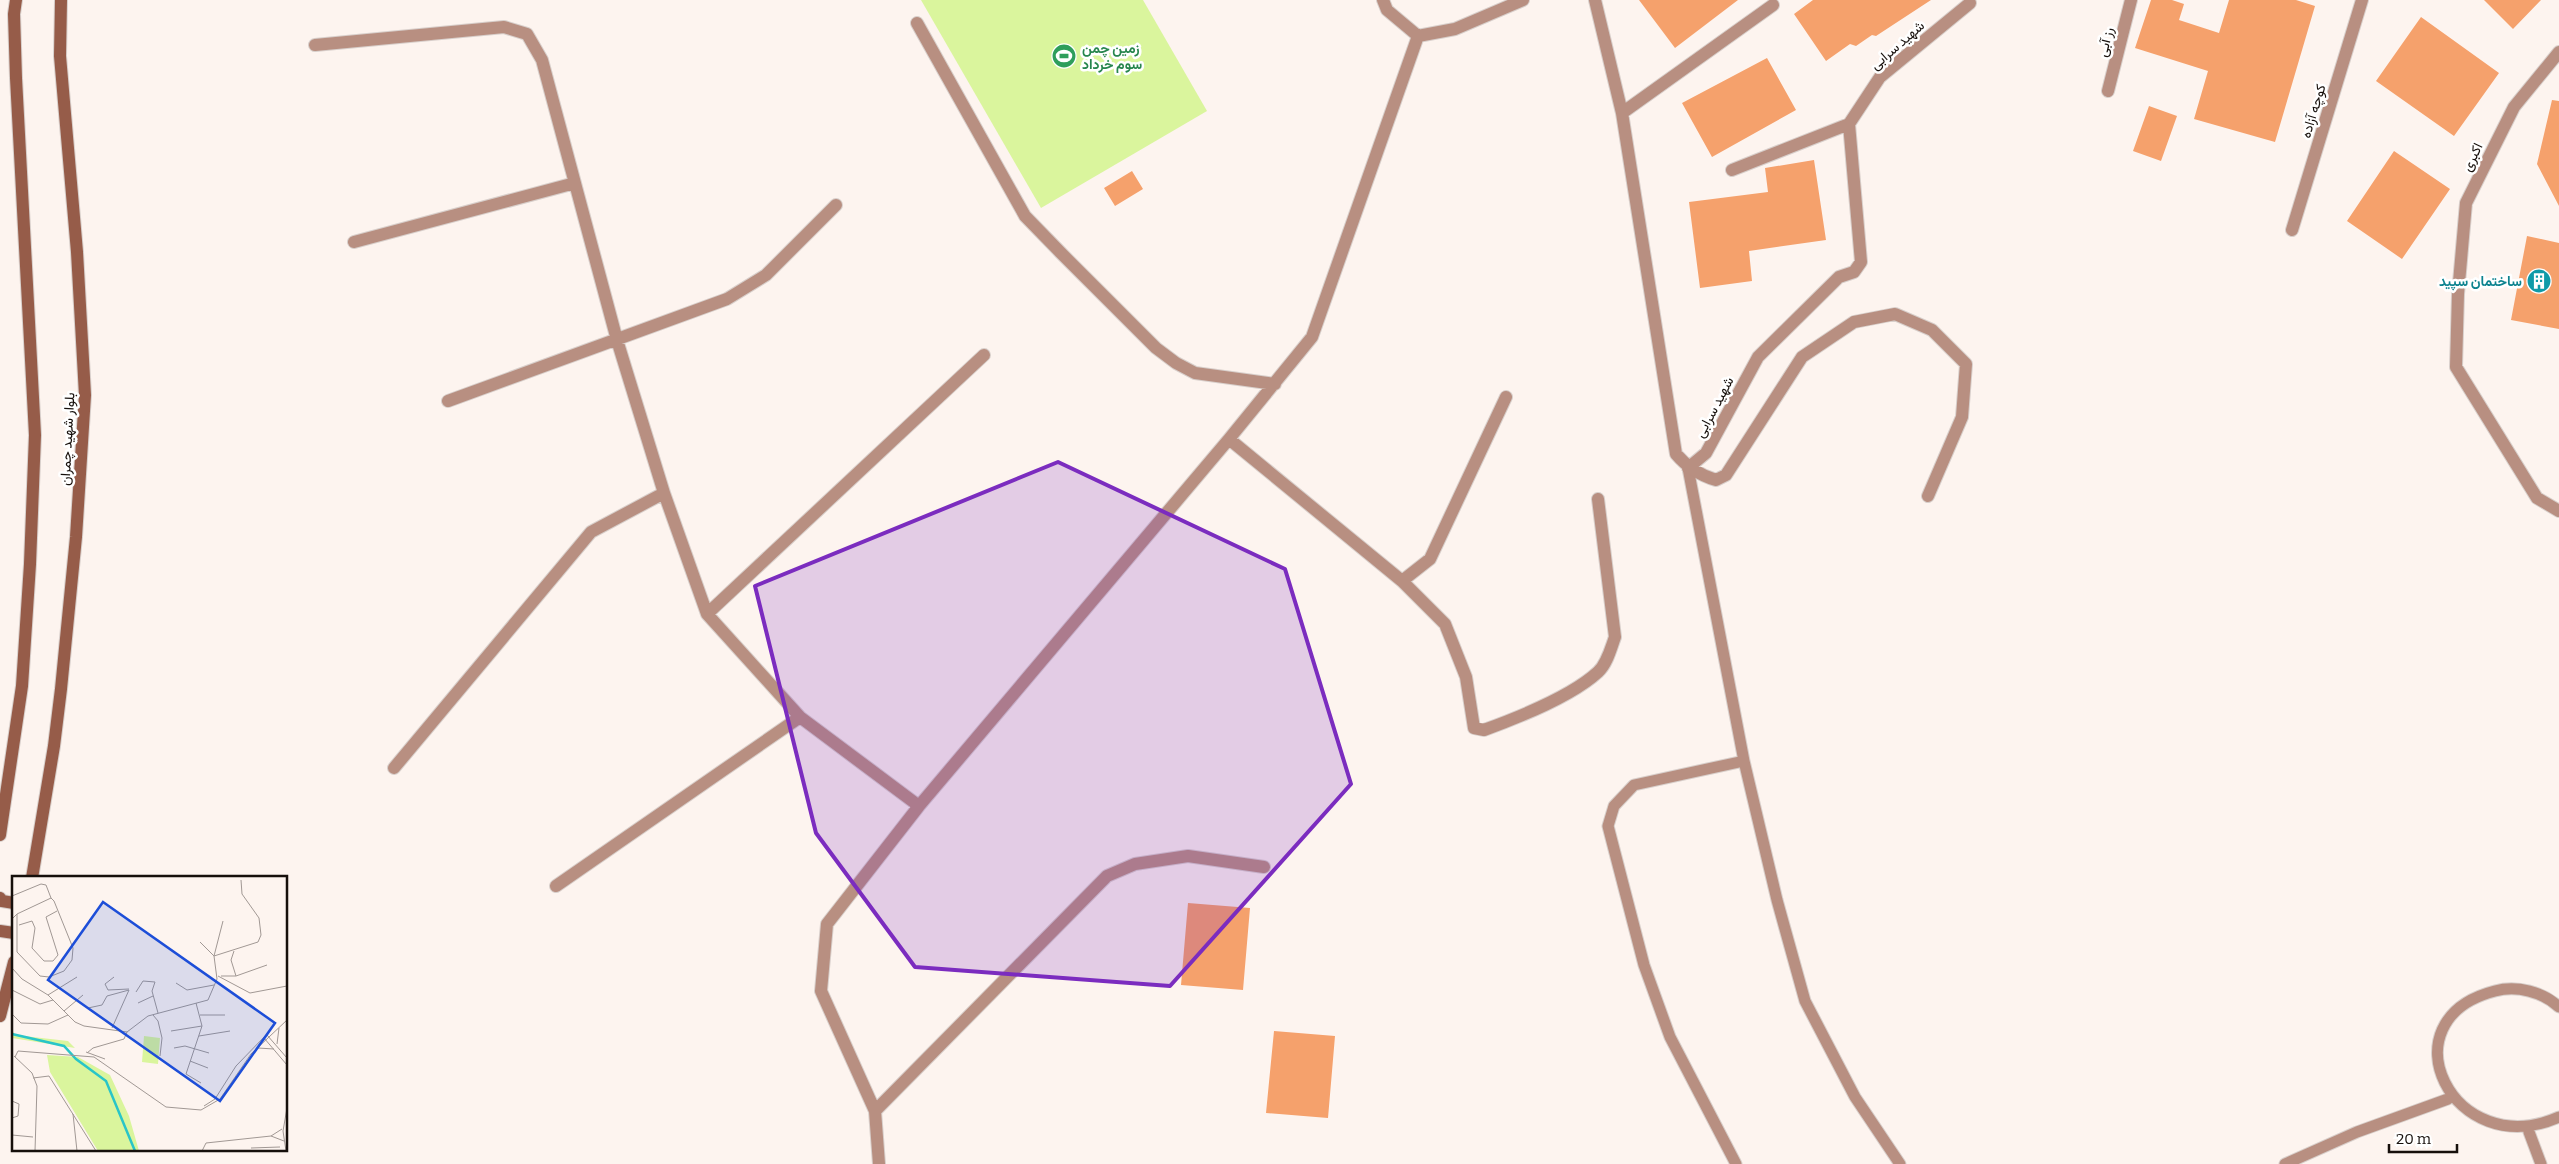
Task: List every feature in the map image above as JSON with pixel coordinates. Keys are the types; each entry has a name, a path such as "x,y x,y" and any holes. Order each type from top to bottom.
{"main road":[{"path":"0,835 22,677 30,564 35,435 16,78 14,14 16,0"},
{"name":"بلوار شهید چمران","path":"32,876 54,746 61,689 78,510 85,395 77,252 60,56 61,0"},
{"path":"0,775 13,742"},
{"path":"0,898 2,901 12,903"},
{"path":"0,1015 5,978 12,966"}],"street":[{"path":"1383,0 1387,10 1418,36"},
{"path":"1418,36 1455,29 1524,0"},
{"name":"شهید سرابی","path":"1596,0 1622,113 1676,454 1688,468 1706,453 1758,357 1840,277 1854,272 1861,262 1848,124 1880,77 1970,3"},
{"name":"رز آبی","path":"2108,91 2131,0"},
{"name":"کوچه آزاده","path":"2292,230 2362,0"},
{"path":"1622,113 1773,5"},
{"path":"917,24 1025,216 1060,252 1156,348 1176,363 1195,372 1275,384"},
{"path":"316,45 504,27 527,34 542,60 617,340 664,493 707,614 800,717 919,806"},
{"path":"879,1164 875,1111 821,991 827,924 919,806 1229,439 1312,337 1418,36"},
{"name":"اکبری","path":"2559,52 2514,107 2466,203 2458,294 2456,366 2537,498 2559,511"},
{"path":"1732,170 1848,124"},
{"path":"354,242 575,183"},
{"path":"448,401 727,299 766,275 836,205"},
{"path":"1688,468 1716,480 1726,475 1802,357 1854,322 1895,314 1932,330 1966,364 1962,417 1928,496"},
{"path":"707,614 984,355"},
{"path":"1402,581 1430,559 1506,397"},
{"path":"1229,439 1402,581 1445,624 1466,677 1474,728 1484,730 1570,692 1600,671 1607,658 1615,637 1598,499"},
{"path":"394,768 591,532 664,493"},
{"path":"556,886 800,717"},
{"path":"875,1111 1107,876 1135,864 1188,856 1264,867"}],"lane":[{"path":"1688,468 1744,761 1777,900 1804,1002 1855,1097 1900,1164"},
{"path":"1736,1164 1670,1037 1644,965 1608,826 1614,806 1634,785 1744,761"},
{"path":"2559,1007 2530,991 2505,988 2482,994 2462,1006 2448,1024 2439,1045 2437,1068 2442,1090 2454,1110 2472,1125 2494,1134 2516,1135 2542,1129 2559,1116"},
{"path":"2286,1164 2357,1132 2448,1100"},
{"path":"2528,1132 2541,1164"}],"highlighted area":[{"path":"1058,462 1285,569 1351,784 1170,986 915,967 816,833 755,586"}],"green space":[{"name":"زمین چمن سوم خرداد","path":"921,0 1143,0 1207,111 1041,208"}],"building":[{"path":"1639,0 1738,0 1675,48"},
{"path":"1813,0 1931,0 1876,36 1872,35 1856,46 1850,44 1826,61 1794,14"},
{"path":"2151,0 2172,0 2184,4 2179,20 2219,33 2229,0 2296,0 2315,6 2275,142 2194,119 2208,71 2135,48"},
{"path":"2484,0 2541,0 2513,29"},
{"path":"2421,17 2499,73 2454,136 2376,81"},
{"path":"1767,58 1796,110 1712,157 1682,103"},
{"path":"2552,100 2559,101 2559,206 2537,164"},
{"path":"2149,106 2177,116 2161,161 2133,151"},
{"path":"2394,151 2450,189 2402,259 2347,221"},
{"path":"1814,160 1826,240 1749,251 1752,281 1700,288 1689,202 1768,192 1765,168"},
{"path":"1132,171 1143,189 1115,206 1104,188"},
{"name":"ساختمان سپید","path":"2527,236 2559,243 2559,329 2511,320"},
{"path":"1188,903 1250,908 1243,990 1181,985"},
{"path":"1274,1031 1335,1036 1328,1118 1266,1113"}],"place":[{"name":"زمین چمن سوم خرداد","path":"1064,56"},
{"name":"ساختمان سپید","path":"2539,281"}]}
